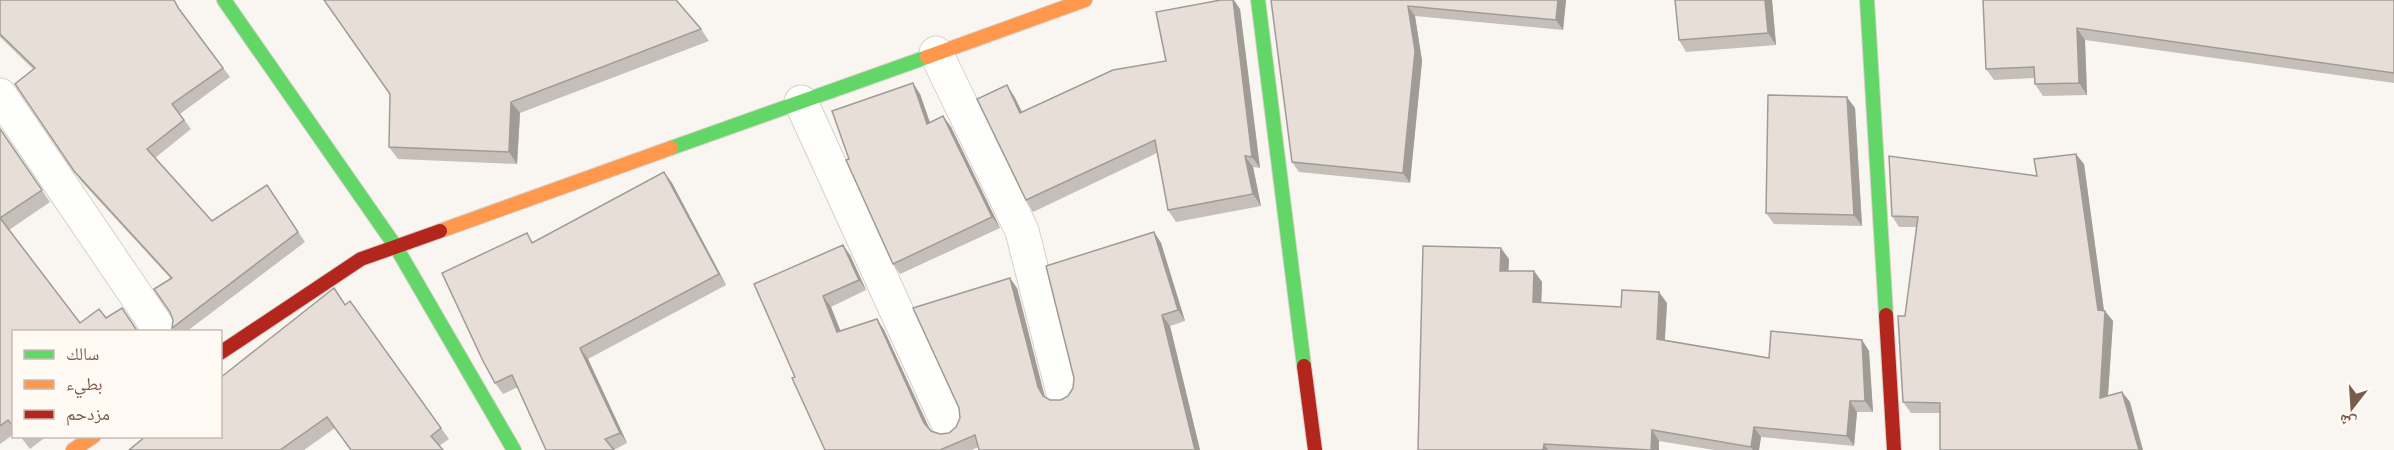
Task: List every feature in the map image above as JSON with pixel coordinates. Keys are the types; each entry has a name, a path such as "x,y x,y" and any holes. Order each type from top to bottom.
{"street":[{"path":"224,0 396,247 514,450"},
{"path":"222,352 362,259 1085,0"},
{"path":"1258,0 1315,450"},
{"path":"1867,0 1894,450"},
{"path":"936,53 1022,231 1063,393"},
{"path":"0,95 160,330"},
{"path":"801,102 950,426"},
{"path":"73,450 91,438"}],"building":[{"path":"0,0 174,0 223,68 172,104 184,120 147,149 212,221 267,185 298,232 172,328 173,320 170,312 154,289 172,278 74,171 15,84 35,68 0,34"},
{"path":"324,0 676,0 701,29 511,102 509,152 389,147 390,94"},
{"path":"1221,0 1233,0 1252,157 1245,156 1253,194 1168,210 1155,140 1026,200 977,99 1007,85 1020,113 1113,70 1166,61 1156,12"},
{"path":"1271,0 1558,0 1556,20 1408,6 1415,51 1403,173 1292,162"},
{"path":"1675,0 1765,0 1768,33 1679,40"},
{"path":"1983,0 2394,0 2394,73 2077,28 2079,83 2035,84 2034,67 1986,69"},
{"path":"913,83 927,124 943,116 992,217 893,264 846,160 849,159 832,111"},
{"path":"1768,95 1847,97 1854,215 1766,213"},
{"path":"0,129 42,190 0,218"},
{"path":"2076,154 2098,310 2105,311 2100,398 2122,392 2139,450 1940,450 1940,403 1903,402 1898,316 1905,316 1918,217 1892,216 1889,156 2037,176 2034,159"},
{"path":"664,172 719,274 580,348 620,433 605,439 614,450 546,450 512,375 495,383 442,273 527,233 532,243"},
{"path":"0,218 80,323 99,309 106,318 122,308 137,330 12,330 12,425 8,420 0,426"},
{"path":"1154,232 1178,310 1162,315 1195,450 979,450 975,435 940,450 825,450 792,378 795,377 754,284 843,245 859,280 823,296 837,332 877,319 924,423 931,431 940,434 949,433 956,427 960,418 959,408 913,308 1010,278 1038,387 1043,396 1050,400 1061,400 1068,396 1073,388 1074,378 1046,266"},
{"path":"1423,246 1501,248 1500,271 1534,271 1533,302 1621,307 1622,290 1659,292 1657,339 1769,358 1771,331 1862,340 1865,401 1850,401 1847,436 1754,427 1751,447 1652,430 1651,450 1544,444 1543,450 1418,450"},
{"path":"334,288 345,305 350,301 441,428 431,436 443,450 351,450 327,417 280,450 129,450 144,438 222,438 222,376"}],"traffic: fast":[{"path":"224,0 396,247 514,450"},
{"path":"1258,0 1304,366"},
{"path":"1867,0 1886,315"},
{"path":"671,148 927,57"}],"traffic: slow":[{"path":"927,57 1085,0"},
{"path":"440,231 671,148"},
{"path":"73,450 91,438"}],"traffic: jam":[{"path":"222,352 361,259 440,231"},
{"path":"1886,315 1894,450"},
{"path":"1304,366 1315,450"}]}
